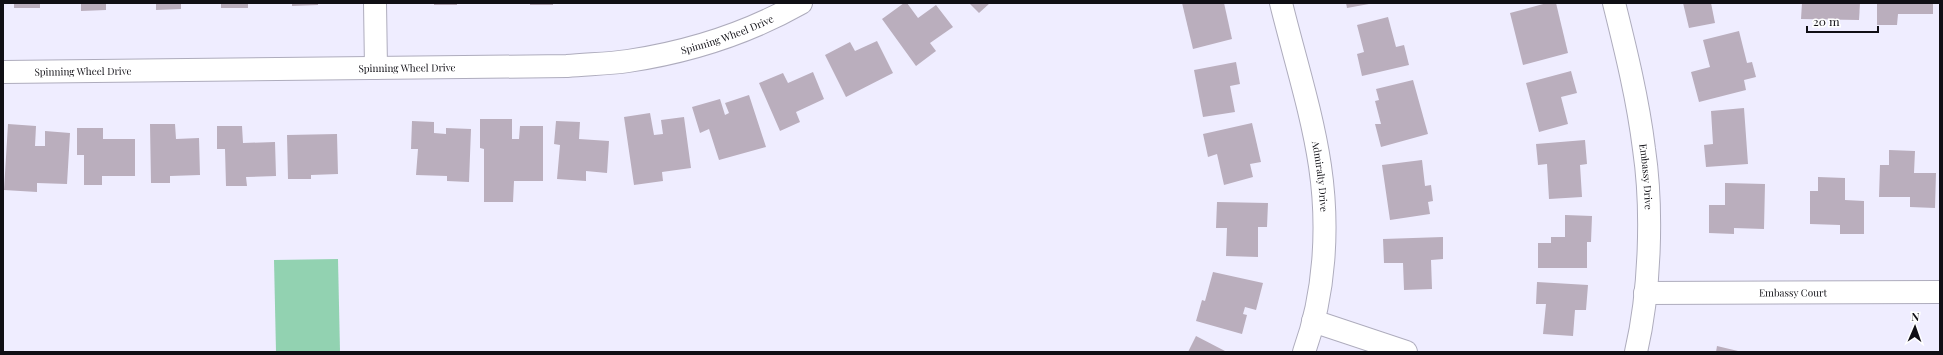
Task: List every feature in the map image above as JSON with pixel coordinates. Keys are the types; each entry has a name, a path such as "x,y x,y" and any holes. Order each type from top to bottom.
{"street":[{"path":"375,3 376,68"},
{"name":"Spinning Wheel Drive","path":"3,72 567,66 626,61 662,55 709,43 754,26 801,3"},
{"name":"Admiralty Drive","path":"1281,3 1314,135 1320,166 1324,207 1324,250 1319,291 1313,321 1304,352"},
{"name":"Embassy Drive","path":"1614,3 1631,71 1645,150 1649,220 1645,292 1636,352"},
{"name":"Embassy Court","path":"1645,292 1940,292"},
{"path":"1313,321 1406,352"}],"green space":[{"path":"338,259 340,352 276,352 274,260"}],"building":[{"path":"14,3 40,3 40,8 14,8"},
{"path":"81,3 106,3 106,10 81,11"},
{"path":"156,3 181,3 181,9 156,10"},
{"path":"221,3 248,3 248,8 221,8"},
{"path":"292,3 318,3 318,5 292,6"},
{"path":"434,3 457,3 457,5 434,5"},
{"path":"530,3 553,3 553,5 530,5"},
{"path":"904,3 907,3 918,18 936,5 953,27 930,43 936,51 916,66 882,19"},
{"path":"969,3 990,3 979,13"},
{"path":"1182,3 1224,3 1232,39 1193,49"},
{"path":"1346,3 1369,3 1369,4 1347,8"},
{"path":"1547,3 1556,3 1568,53 1523,65 1510,13"},
{"path":"1683,3 1711,3 1715,23 1689,28"},
{"path":"1802,3 1860,3 1859,20 1801,19"},
{"path":"1877,3 1933,3 1933,14 1898,14 1897,25 1877,25"},
{"path":"1388,17 1396,47 1404,45 1409,65 1362,76 1357,54 1364,52 1357,25"},
{"path":"1739,31 1747,63 1752,62 1756,77 1744,80 1746,90 1699,102 1691,72 1710,67 1703,40"},
{"path":"877,41 893,73 846,97 825,55 850,42 855,51"},
{"path":"1236,62 1240,84 1230,86 1235,112 1203,117 1194,70"},
{"path":"1571,71 1577,93 1561,97 1568,124 1539,132 1526,83"},
{"path":"813,72 824,99 796,112 800,122 780,131 759,83 783,73 788,83"},
{"path":"1413,80 1428,134 1381,147 1375,124 1381,124 1375,101 1379,100 1376,89"},
{"path":"749,95 766,147 719,160 709,129 700,133 692,107 720,99 725,115 729,113 725,103"},
{"path":"1744,108 1748,164 1706,167 1704,145 1713,144 1711,111"},
{"path":"650,113 654,135 663,134 661,120 684,117 691,168 662,172 663,181 634,185 624,117"},
{"path":"480,119 512,119 512,139 519,139 520,126 543,126 543,181 514,181 513,202 484,202 484,149 480,148"},
{"path":"412,121 434,122 434,133 446,134 446,128 471,129 469,182 447,181 447,176 416,175 418,149 411,149"},
{"path":"556,121 580,122 579,139 609,141 607,173 586,171 586,181 557,179 560,145 554,144"},
{"path":"1252,123 1261,162 1250,164 1253,177 1224,185 1217,154 1208,157 1203,134"},
{"path":"8,124 36,126 35,146 45,146 45,131 70,133 67,184 37,183 37,192 4,190"},
{"path":"150,124 175,124 176,139 199,138 200,175 170,176 170,183 151,183"},
{"path":"217,126 242,126 243,143 275,142 276,176 246,177 247,186 226,186 225,149 217,149"},
{"path":"77,128 103,128 103,139 135,139 135,176 102,176 102,185 84,185 84,155 77,155"},
{"path":"337,134 338,174 311,175 311,179 288,179 287,135"},
{"path":"1585,140 1587,164 1580,165 1582,197 1549,199 1547,164 1538,165 1536,144"},
{"path":"1889,150 1915,151 1914,173 1936,173 1935,208 1910,207 1910,197 1879,197 1880,165 1889,165"},
{"path":"1422,160 1425,186 1431,185 1433,201 1428,202 1430,214 1390,220 1382,165"},
{"path":"1818,177 1845,178 1845,200 1864,201 1864,234 1840,234 1840,225 1810,224 1810,191 1818,191"},
{"path":"1725,183 1765,184 1764,229 1734,228 1734,234 1709,233 1709,205 1725,205"},
{"path":"1217,202 1268,203 1267,227 1258,227 1258,257 1226,256 1227,228 1216,228"},
{"path":"1565,215 1592,216 1591,242 1587,242 1587,268 1538,268 1538,243 1551,243 1551,237 1565,237"},
{"path":"1443,237 1443,259 1431,260 1432,289 1404,290 1403,263 1384,263 1383,239"},
{"path":"1213,272 1263,283 1256,310 1245,307 1243,314 1247,315 1242,334 1196,321 1202,300 1205,301"},
{"path":"1537,282 1588,285 1586,310 1575,310 1573,336 1543,334 1546,304 1536,304"},
{"path":"1196,336 1225,351 1225,352 1188,352"},
{"path":"1717,346 1738,351 1738,352 1716,352"}]}
